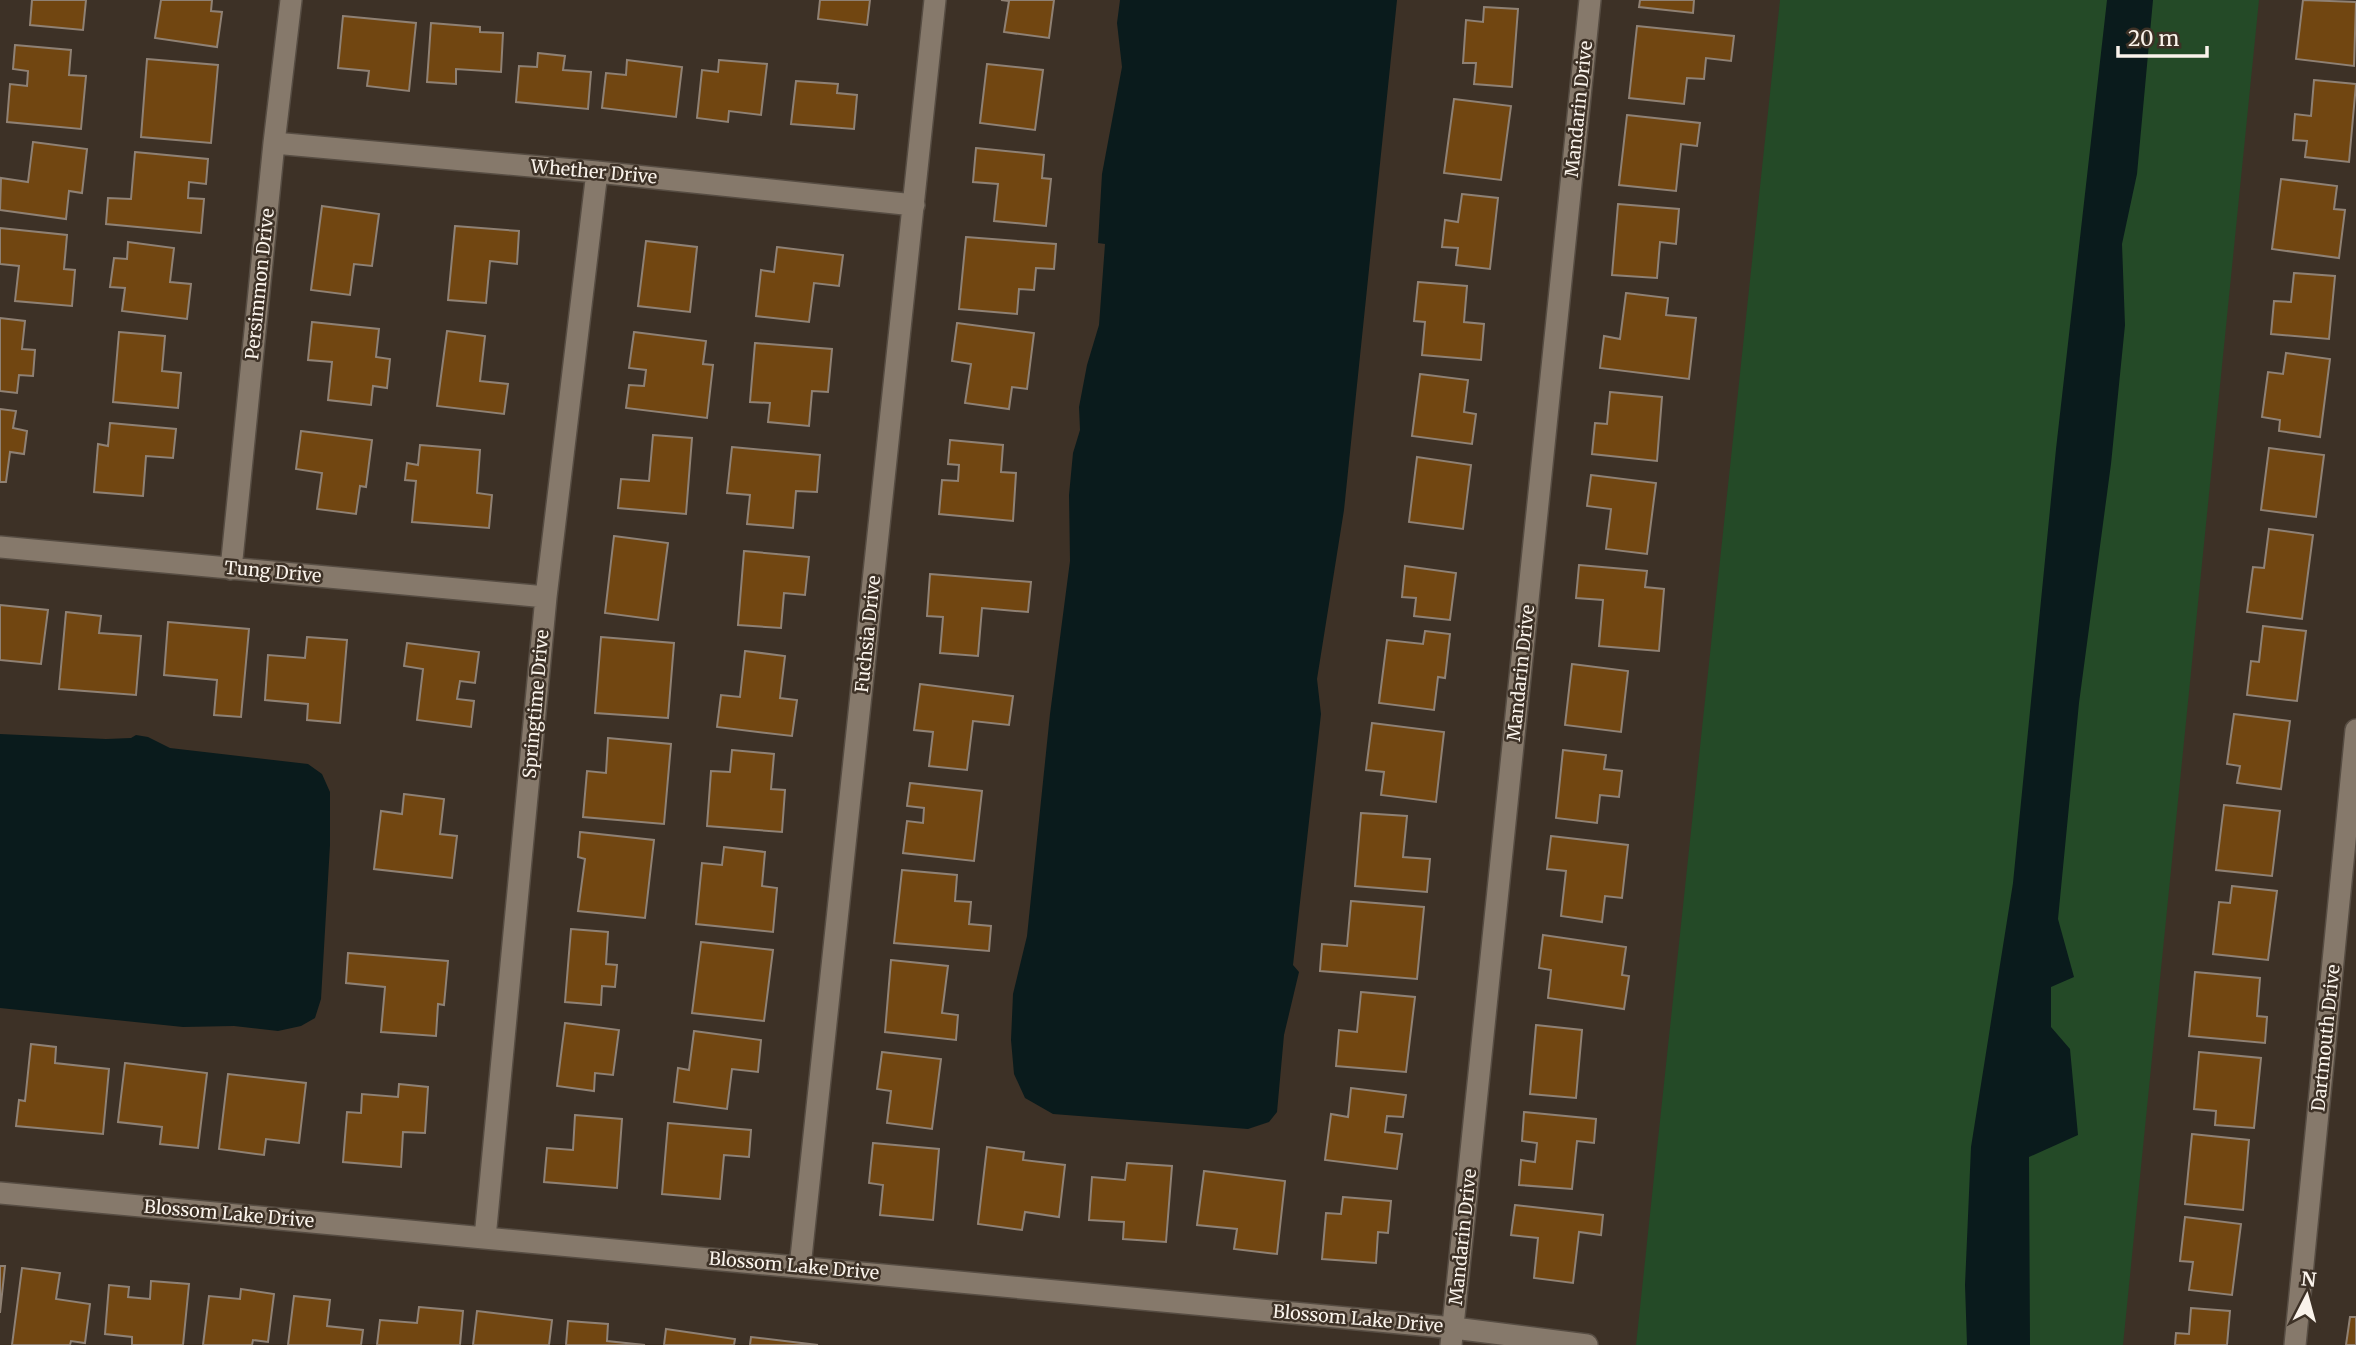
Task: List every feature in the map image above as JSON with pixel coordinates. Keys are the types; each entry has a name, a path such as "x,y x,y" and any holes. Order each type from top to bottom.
{"street":[{"name":"Persimmon Drive","path":"231,569 291,0"},
{"name":"Fuchsia Drive","path":"800,1267 935,0"},
{"name":"Mandarin Drive","path":"1452,1336 1590,0"},
{"name":"Whether Drive","path":"274,143 597,172 914,205"},
{"name":"Springtime Drive","path":"485,1238 547,597 597,172"},
{"name":"Tung Drive","path":"0,547 547,597"},
{"name":"Dartmouth Drive","path":"2295,1345 2356,730"},
{"name":"Blossom Lake Drive","path":"0,1193 800,1267 1452,1336 1587,1345"}],"green space":[{"path":"1780,0 2259,0 2123,1345 1636,1345"}],"shaded area":[{"path":"1120,0 1397,0 1344,510 1317,679 1321,714 1293,965 1299,972 1284,1035 1277,1112 1269,1122 1248,1129 1053,1114 1025,1098 1014,1074 1011,1040 1013,994 1027,936 1050,714 1070,561 1069,495 1073,453 1080,430 1079,407 1087,365 1099,325 1105,244 1098,243 1102,174 1122,67 1117,23"},
{"path":"2107,0 2153,0 2137,174 2122,244 2125,325 2111,464 2079,703 2058,919 2074,977 2051,987 2051,1027 2070,1049 2078,1135 2029,1157 2030,1345 1967,1345 1965,1285 1971,1147 2013,883 2056,449"},
{"path":"0,734 106,739 131,738 136,735 148,737 170,748 308,764 322,774 330,792 330,845 321,999 315,1018 301,1026 278,1031 234,1026 183,1027 0,1008"}],"building":[{"path":"32,0 86,0 83,30 30,25"},
{"path":"161,0 212,0 211,11 222,12 217,47 155,38"},
{"path":"820,0 870,0 867,25 818,19"},
{"path":"1001,0 1054,0 1049,38 1004,32 1009,1"},
{"path":"1640,0 1694,0 1693,13 1639,7"},
{"path":"2303,0 2356,2 2354,66 2296,59"},
{"path":"1484,7 1518,9 1512,87 1474,84 1476,63 1463,63 1466,20 1483,22"},
{"path":"343,16 416,23 409,91 367,86 369,71 338,68"},
{"path":"431,23 480,27 480,32 503,33 501,72 456,69 456,84 427,82"},
{"path":"1637,26 1734,36 1731,61 1706,58 1704,79 1687,78 1684,104 1629,98"},
{"path":"15,45 71,50 69,75 86,76 81,129 7,122 10,84 27,86 28,71 13,69"},
{"path":"538,53 565,56 563,70 591,72 588,109 516,102 519,66 537,67"},
{"path":"147,59 218,65 211,143 141,137"},
{"path":"627,60 682,67 676,117 602,108 606,73 626,75"},
{"path":"719,60 767,64 761,115 729,111 728,122 697,118 702,70 718,72"},
{"path":"987,64 1043,70 1035,130 980,123"},
{"path":"2314,80 2356,84 2349,162 2305,157 2307,141 2293,140 2295,114 2311,116"},
{"path":"796,81 838,84 837,93 857,95 854,129 791,124"},
{"path":"1454,99 1511,106 1501,180 1444,173"},
{"path":"1627,115 1700,123 1697,146 1681,144 1676,191 1619,185"},
{"path":"33,142 87,149 82,193 69,191 66,219 0,210 1,178 28,182"},
{"path":"976,148 1044,155 1042,178 1051,179 1046,226 994,221 998,184 973,182"},
{"path":"135,152 208,159 206,184 189,182 188,198 204,199 201,233 106,224 108,198 131,199"},
{"path":"2281,179 2337,186 2334,209 2345,210 2339,258 2272,249"},
{"path":"1462,194 1498,198 1490,269 1456,265 1458,248 1442,247 1445,220 1458,222"},
{"path":"1618,204 1679,209 1676,244 1660,242 1657,278 1612,275"},
{"path":"322,206 379,214 372,266 354,264 350,295 311,290"},
{"path":"455,226 519,231 517,264 490,261 486,303 448,300"},
{"path":"0,228 67,235 64,269 75,270 72,306 15,301 19,266 0,264"},
{"path":"966,237 1056,244 1054,269 1036,268 1034,290 1019,289 1017,314 959,309"},
{"path":"646,241 697,247 690,312 638,306"},
{"path":"128,242 174,248 170,282 191,284 187,319 122,311 125,288 110,287 114,258 127,259"},
{"path":"777,247 843,255 839,286 814,283 809,322 756,316 761,270 774,272"},
{"path":"2294,273 2335,276 2329,339 2271,334 2274,301 2291,302"},
{"path":"1418,282 1467,286 1464,322 1484,324 1481,360 1422,355 1425,322 1414,321"},
{"path":"1626,293 1668,298 1666,315 1696,318 1689,379 1600,368 1604,336 1620,339"},
{"path":"0,318 25,321 22,349 35,350 33,376 19,375 17,393 0,391"},
{"path":"312,322 379,329 376,357 390,359 387,388 373,386 371,405 328,400 332,362 308,360"},
{"path":"957,323 1034,333 1027,389 1012,387 1009,409 965,403 971,364 952,361"},
{"path":"447,331 485,336 480,381 508,384 504,414 437,406"},
{"path":"119,332 165,336 162,371 181,373 178,408 113,402"},
{"path":"634,332 706,341 703,364 713,365 707,418 626,408 629,385 644,386 646,370 629,368"},
{"path":"755,343 832,349 828,392 812,391 809,426 768,422 770,403 750,402"},
{"path":"2286,353 2330,359 2320,437 2279,431 2280,420 2262,417 2268,372 2283,374"},
{"path":"1420,374 1468,380 1464,412 1476,414 1472,444 1412,436"},
{"path":"1610,392 1662,397 1657,461 1592,454 1595,423 1607,424"},
{"path":"0,409 16,411 13,428 27,431 24,454 10,452 6,482 0,482"},
{"path":"110,423 176,429 173,458 146,456 143,496 94,492 98,444 108,446"},
{"path":"301,431 372,440 366,487 360,486 356,514 317,509 322,473 296,469"},
{"path":"653,435 692,438 686,514 618,508 621,479 649,481"},
{"path":"950,440 1003,445 1001,472 1016,473 1013,521 939,514 942,480 958,481 959,465 948,464"},
{"path":"420,445 480,450 477,493 492,495 489,528 412,522 416,481 405,480 407,463 418,465"},
{"path":"732,447 820,455 817,492 796,491 793,528 747,524 750,495 727,493"},
{"path":"2269,448 2324,455 2316,517 2261,510"},
{"path":"1417,457 1471,465 1463,529 1409,522"},
{"path":"1591,475 1656,483 1647,554 1606,549 1611,509 1587,506"},
{"path":"2269,529 2313,535 2302,619 2247,612 2253,567 2264,568"},
{"path":"614,536 668,543 658,620 605,613"},
{"path":"744,551 809,557 805,595 784,593 781,628 738,625"},
{"path":"1579,565 1647,571 1645,587 1664,589 1659,651 1599,646 1603,600 1576,598"},
{"path":"1405,566 1456,573 1450,620 1414,616 1416,598 1402,597"},
{"path":"930,574 1031,582 1028,612 982,608 978,656 940,653 943,617 927,616"},
{"path":"0,605 48,610 41,664 0,660"},
{"path":"66,612 101,616 99,633 141,636 136,695 59,689"},
{"path":"168,622 249,629 241,717 214,715 217,680 164,675"},
{"path":"2263,626 2306,631 2297,701 2247,695 2251,661 2259,662"},
{"path":"1425,631 1450,634 1445,678 1438,677 1434,710 1379,703 1387,640 1423,644"},
{"path":"307,637 347,640 340,723 307,720 308,704 265,700 268,655 305,658"},
{"path":"601,637 674,643 668,718 595,713"},
{"path":"407,643 479,652 475,683 460,681 457,699 474,701 471,727 417,720 423,669 404,666"},
{"path":"745,651 785,656 780,698 797,700 792,736 717,727 721,695 740,697"},
{"path":"1572,664 1628,671 1621,732 1565,725"},
{"path":"920,684 1013,696 1009,725 973,721 967,770 929,766 933,732 914,730"},
{"path":"2234,714 2290,721 2281,789 2237,783 2240,766 2227,764"},
{"path":"1372,723 1444,732 1436,802 1381,795 1384,772 1366,770"},
{"path":"608,738 671,744 664,824 583,817 587,771 606,773"},
{"path":"732,750 774,754 771,789 785,790 782,832 707,826 711,771 730,772"},
{"path":"1563,750 1606,755 1604,769 1622,771 1619,797 1600,795 1597,823 1556,818"},
{"path":"910,783 982,791 974,861 903,853 907,821 923,823 924,808 907,806"},
{"path":"404,794 444,799 440,834 457,836 452,878 374,869 381,811 402,814"},
{"path":"2224,805 2280,811 2272,876 2216,870"},
{"path":"1361,813 1407,816 1403,857 1430,859 1427,892 1355,886"},
{"path":"580,832 654,840 645,918 578,911 585,859 578,857"},
{"path":"1551,836 1628,845 1622,898 1605,896 1602,922 1561,916 1566,871 1547,869"},
{"path":"724,847 765,852 762,886 777,888 773,932 696,924 702,863 722,865"},
{"path":"902,870 957,875 955,901 971,902 969,924 991,926 989,951 894,943"},
{"path":"2232,886 2277,891 2268,960 2213,954 2219,902 2230,903"},
{"path":"1351,901 1424,907 1417,979 1320,971 1322,944 1347,946"},
{"path":"571,929 608,932 606,964 617,965 615,987 602,986 601,1005 565,1002"},
{"path":"1543,935 1626,947 1622,975 1629,976 1624,1009 1548,998 1551,970 1539,968"},
{"path":"701,942 773,950 764,1021 692,1013"},
{"path":"348,953 448,961 444,1005 438,1004 436,1036 381,1032 385,987 346,983"},
{"path":"891,960 948,966 942,1013 958,1015 956,1040 885,1032"},
{"path":"2195,972 2260,978 2257,1016 2267,1017 2265,1043 2189,1036"},
{"path":"1361,992 1415,997 1406,1072 1336,1066 1339,1030 1357,1032"},
{"path":"565,1023 619,1030 613,1075 595,1073 594,1091 557,1086"},
{"path":"1536,1025 1582,1030 1576,1098 1530,1094"},
{"path":"694,1031 761,1040 758,1072 732,1069 727,1109 674,1102 678,1068 689,1070"},
{"path":"31,1044 56,1047 55,1063 109,1069 103,1134 16,1126 19,1100 25,1101"},
{"path":"882,1052 941,1059 932,1129 887,1123 891,1091 877,1089"},
{"path":"2199,1052 2261,1058 2254,1128 2215,1125 2216,1111 2194,1109"},
{"path":"125,1063 207,1073 198,1148 160,1144 162,1127 118,1122"},
{"path":"228,1074 306,1083 299,1143 266,1139 264,1155 219,1149"},
{"path":"399,1084 428,1087 425,1133 403,1132 401,1167 343,1162 347,1112 361,1113 362,1094 398,1097"},
{"path":"1351,1088 1406,1095 1403,1117 1387,1116 1385,1132 1402,1134 1397,1169 1325,1160 1331,1114 1348,1117"},
{"path":"1524,1112 1596,1119 1594,1143 1577,1141 1572,1189 1519,1185 1521,1160 1535,1162 1537,1143 1522,1141"},
{"path":"575,1115 622,1119 617,1188 544,1182 547,1148 573,1150"},
{"path":"668,1123 751,1130 749,1157 724,1155 720,1199 662,1194"},
{"path":"2192,1134 2249,1140 2243,1210 2185,1204"},
{"path":"873,1143 939,1149 933,1220 880,1215 883,1185 869,1183"},
{"path":"987,1147 1024,1152 1023,1160 1065,1165 1059,1217 1025,1212 1022,1230 978,1224"},
{"path":"1127,1163 1172,1166 1166,1242 1123,1239 1124,1222 1089,1220 1092,1177 1125,1180"},
{"path":"1204,1171 1285,1181 1277,1254 1234,1249 1237,1229 1197,1225"},
{"path":"1343,1197 1391,1201 1388,1233 1378,1232 1376,1263 1322,1259 1326,1213 1341,1214"},
{"path":"1515,1205 1603,1215 1601,1235 1579,1232 1573,1283 1534,1278 1538,1238 1511,1235"},
{"path":"2185,1217 2241,1224 2232,1295 2189,1290 2193,1262 2180,1261"},
{"path":"0,1266 5,1266 0,1313"},
{"path":"22,1268 60,1273 56,1299 90,1304 85,1343 71,1341 70,1345 12,1345"},
{"path":"151,1281 189,1284 183,1345 132,1345 132,1337 105,1334 109,1285 129,1287 128,1297 150,1299"},
{"path":"241,1289 274,1294 268,1342 253,1340 252,1345 203,1345 209,1296 240,1299"},
{"path":"294,1296 330,1300 327,1326 363,1330 361,1345 288,1345"},
{"path":"419,1307 463,1311 460,1345 377,1345 380,1320 417,1323"},
{"path":"2191,1308 2230,1311 2227,1345 2175,1345 2176,1333 2189,1334"},
{"path":"477,1311 552,1320 549,1345 473,1345"},
{"path":"2350,1317 2356,1317 2356,1345 2346,1345"},
{"path":"568,1321 608,1324 607,1341 645,1345 566,1345"},
{"path":"666,1329 735,1339 734,1345 664,1345"},
{"path":"751,1337 818,1345 750,1345"}]}
